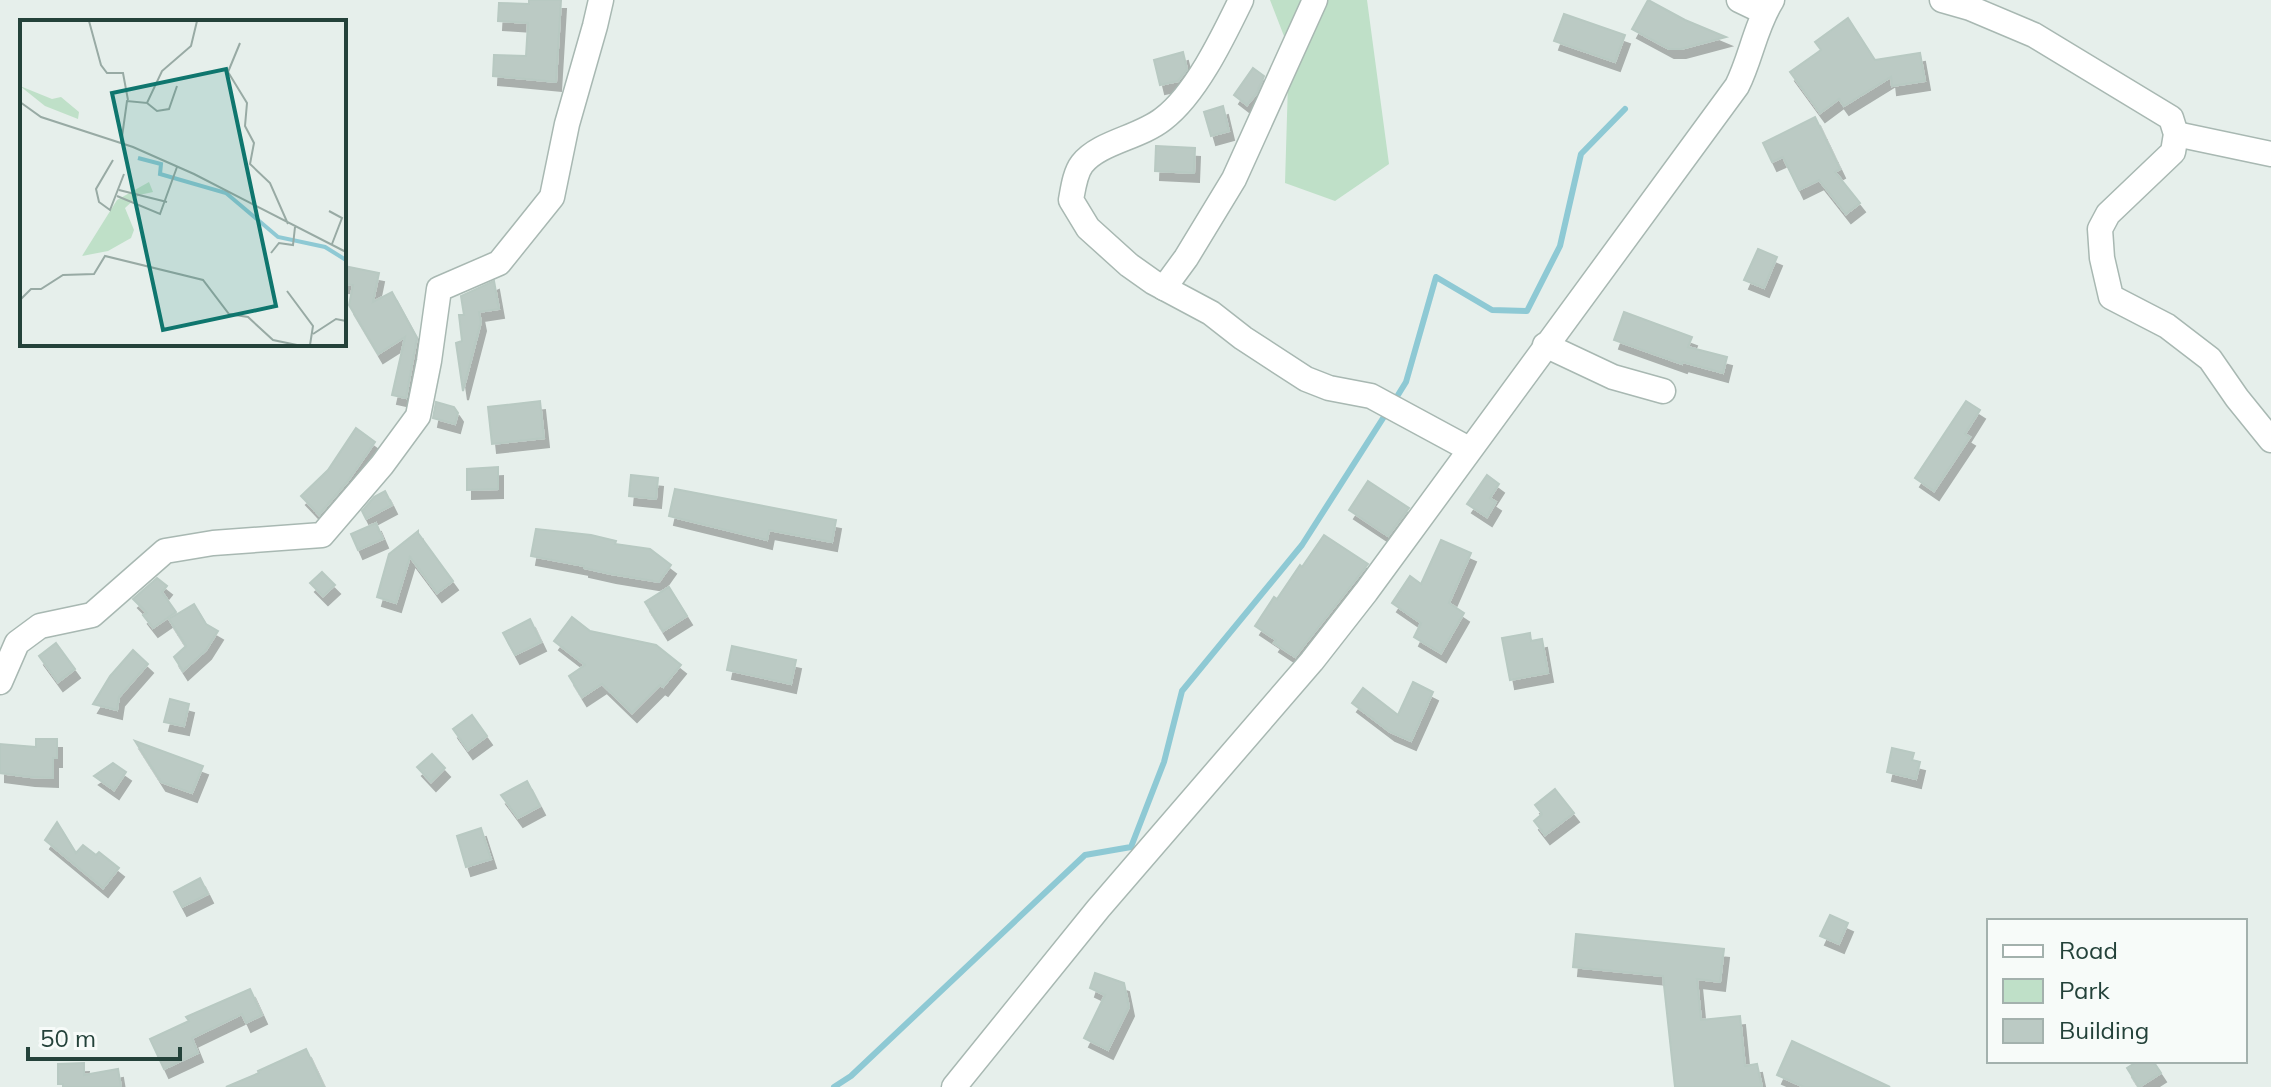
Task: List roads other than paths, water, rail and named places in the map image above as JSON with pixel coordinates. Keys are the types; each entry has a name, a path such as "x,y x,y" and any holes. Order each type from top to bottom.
{"street":[{"path":"0,682 17,643 40,626 92,615 165,551 213,543 322,535 382,465 418,416 439,289 499,263 552,197 567,124 601,0"},
{"path":"1241,0 1192,89 1164,119 1136,135 1102,147 1080,165 1071,200 1088,228 1129,265 1211,313 1306,379 1329,388 1371,396 1469,449"},
{"path":"1164,288 1234,179 1315,0"},
{"path":"954,1087 1098,909 1312,661 1737,86 1755,32 1768,6 1739,0"},
{"path":"1942,0 1970,8 2034,35 2171,118 2176,134 2173,152 2108,214 2100,229 2102,258 2111,297 2167,326 2210,359 2271,440"},
{"path":"2176,134 2271,154"},
{"path":"1545,345 1613,377 1663,391"}],"waterway":[{"path":"1393,403 1406,382 1436,277 1492,310 1527,311 1560,246 1581,154 1625,109"},
{"path":"834,1087 851,1076 1085,855 1131,847 1164,762 1182,691 1302,545 1387,412"}]}
